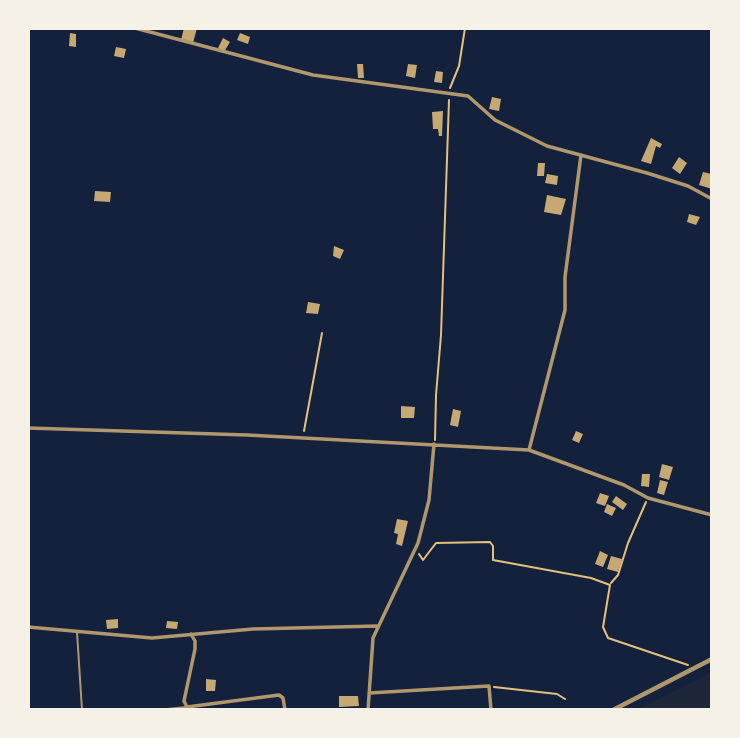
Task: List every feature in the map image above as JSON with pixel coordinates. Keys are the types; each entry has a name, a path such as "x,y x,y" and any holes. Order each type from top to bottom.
{"street":[{"path":"135,28 313,75 468,96 495,120 547,146 688,186 712,198"},
{"path":"529,450 565,310 565,277 582,155"},
{"path":"28,428 529,450 624,485 648,498 712,515"},
{"path":"368,710 371,654 377,626 418,544 429,500 435,444"},
{"path":"28,627 152,638 253,629 377,626"},
{"path":"191,634 195,649 184,701 187,707 279,695 283,698 285,710"},
{"path":"612,710 712,659"},
{"path":"369,692 489,686 491,710"}],"lane":[{"path":"78,632 82,710"},
{"path":"158,710 187,707"}],"path":[{"path":"435,444 436,395 442,335 448,93 459,66 465,28"},
{"path":"303,438 322,332"},
{"path":"648,498 628,543 618,575 610,585 603,627 608,638 696,668"},
{"path":"418,544 421,547 419,556 423,560 436,543 490,542 493,546 493,560 591,578 610,585"},
{"path":"489,686 557,694 565,699"}],"shaded area":[{"path":"712,672 712,710 636,710"}],"building":[{"path":"184,28 197,28 193,43 181,40"},
{"path":"70,33 76,34 76,47 69,46"},
{"path":"240,33 250,37 248,44 237,40"},
{"path":"223,38 230,42 224,52 218,48"},
{"path":"116,47 126,49 124,58 114,56"},
{"path":"357,64 363,64 364,78 358,78"},
{"path":"408,64 417,65 415,78 406,76"},
{"path":"436,71 443,72 442,83 434,82"},
{"path":"492,97 501,99 499,111 489,109"},
{"path":"443,111 442,136 439,136 438,129 433,129 432,112"},
{"path":"651,138 662,144 660,148 656,146 651,164 641,161"},
{"path":"679,157 687,163 680,174 672,168"},
{"path":"538,163 545,163 544,176 537,176"},
{"path":"703,172 712,174 712,189 699,185"},
{"path":"547,174 558,176 557,185 545,183"},
{"path":"95,191 111,192 110,202 94,201"},
{"path":"547,195 566,199 561,215 544,212"},
{"path":"689,214 700,217 696,225 687,222"},
{"path":"334,246 344,250 340,259 333,256"},
{"path":"308,302 320,304 318,314 306,313"},
{"path":"401,406 415,407 414,418 401,418"},
{"path":"453,409 461,411 458,427 450,425"},
{"path":"576,431 583,434 579,443 572,440"},
{"path":"662,464 673,467 669,480 659,477"},
{"path":"642,474 650,474 649,487 641,486"},
{"path":"660,480 668,482 664,495 657,493"},
{"path":"600,493 609,496 605,506 596,503"},
{"path":"616,496 627,504 623,510 612,502"},
{"path":"607,504 616,508 612,516 604,512"},
{"path":"397,519 408,521 402,546 396,544 398,534 394,533"},
{"path":"600,551 608,555 603,567 595,564"},
{"path":"611,556 622,559 618,572 607,569"},
{"path":"118,619 118,628 107,629 106,620"},
{"path":"167,621 178,622 177,629 166,628"},
{"path":"206,679 216,680 215,691 206,691"},
{"path":"339,696 358,696 359,706 339,707"}]}
